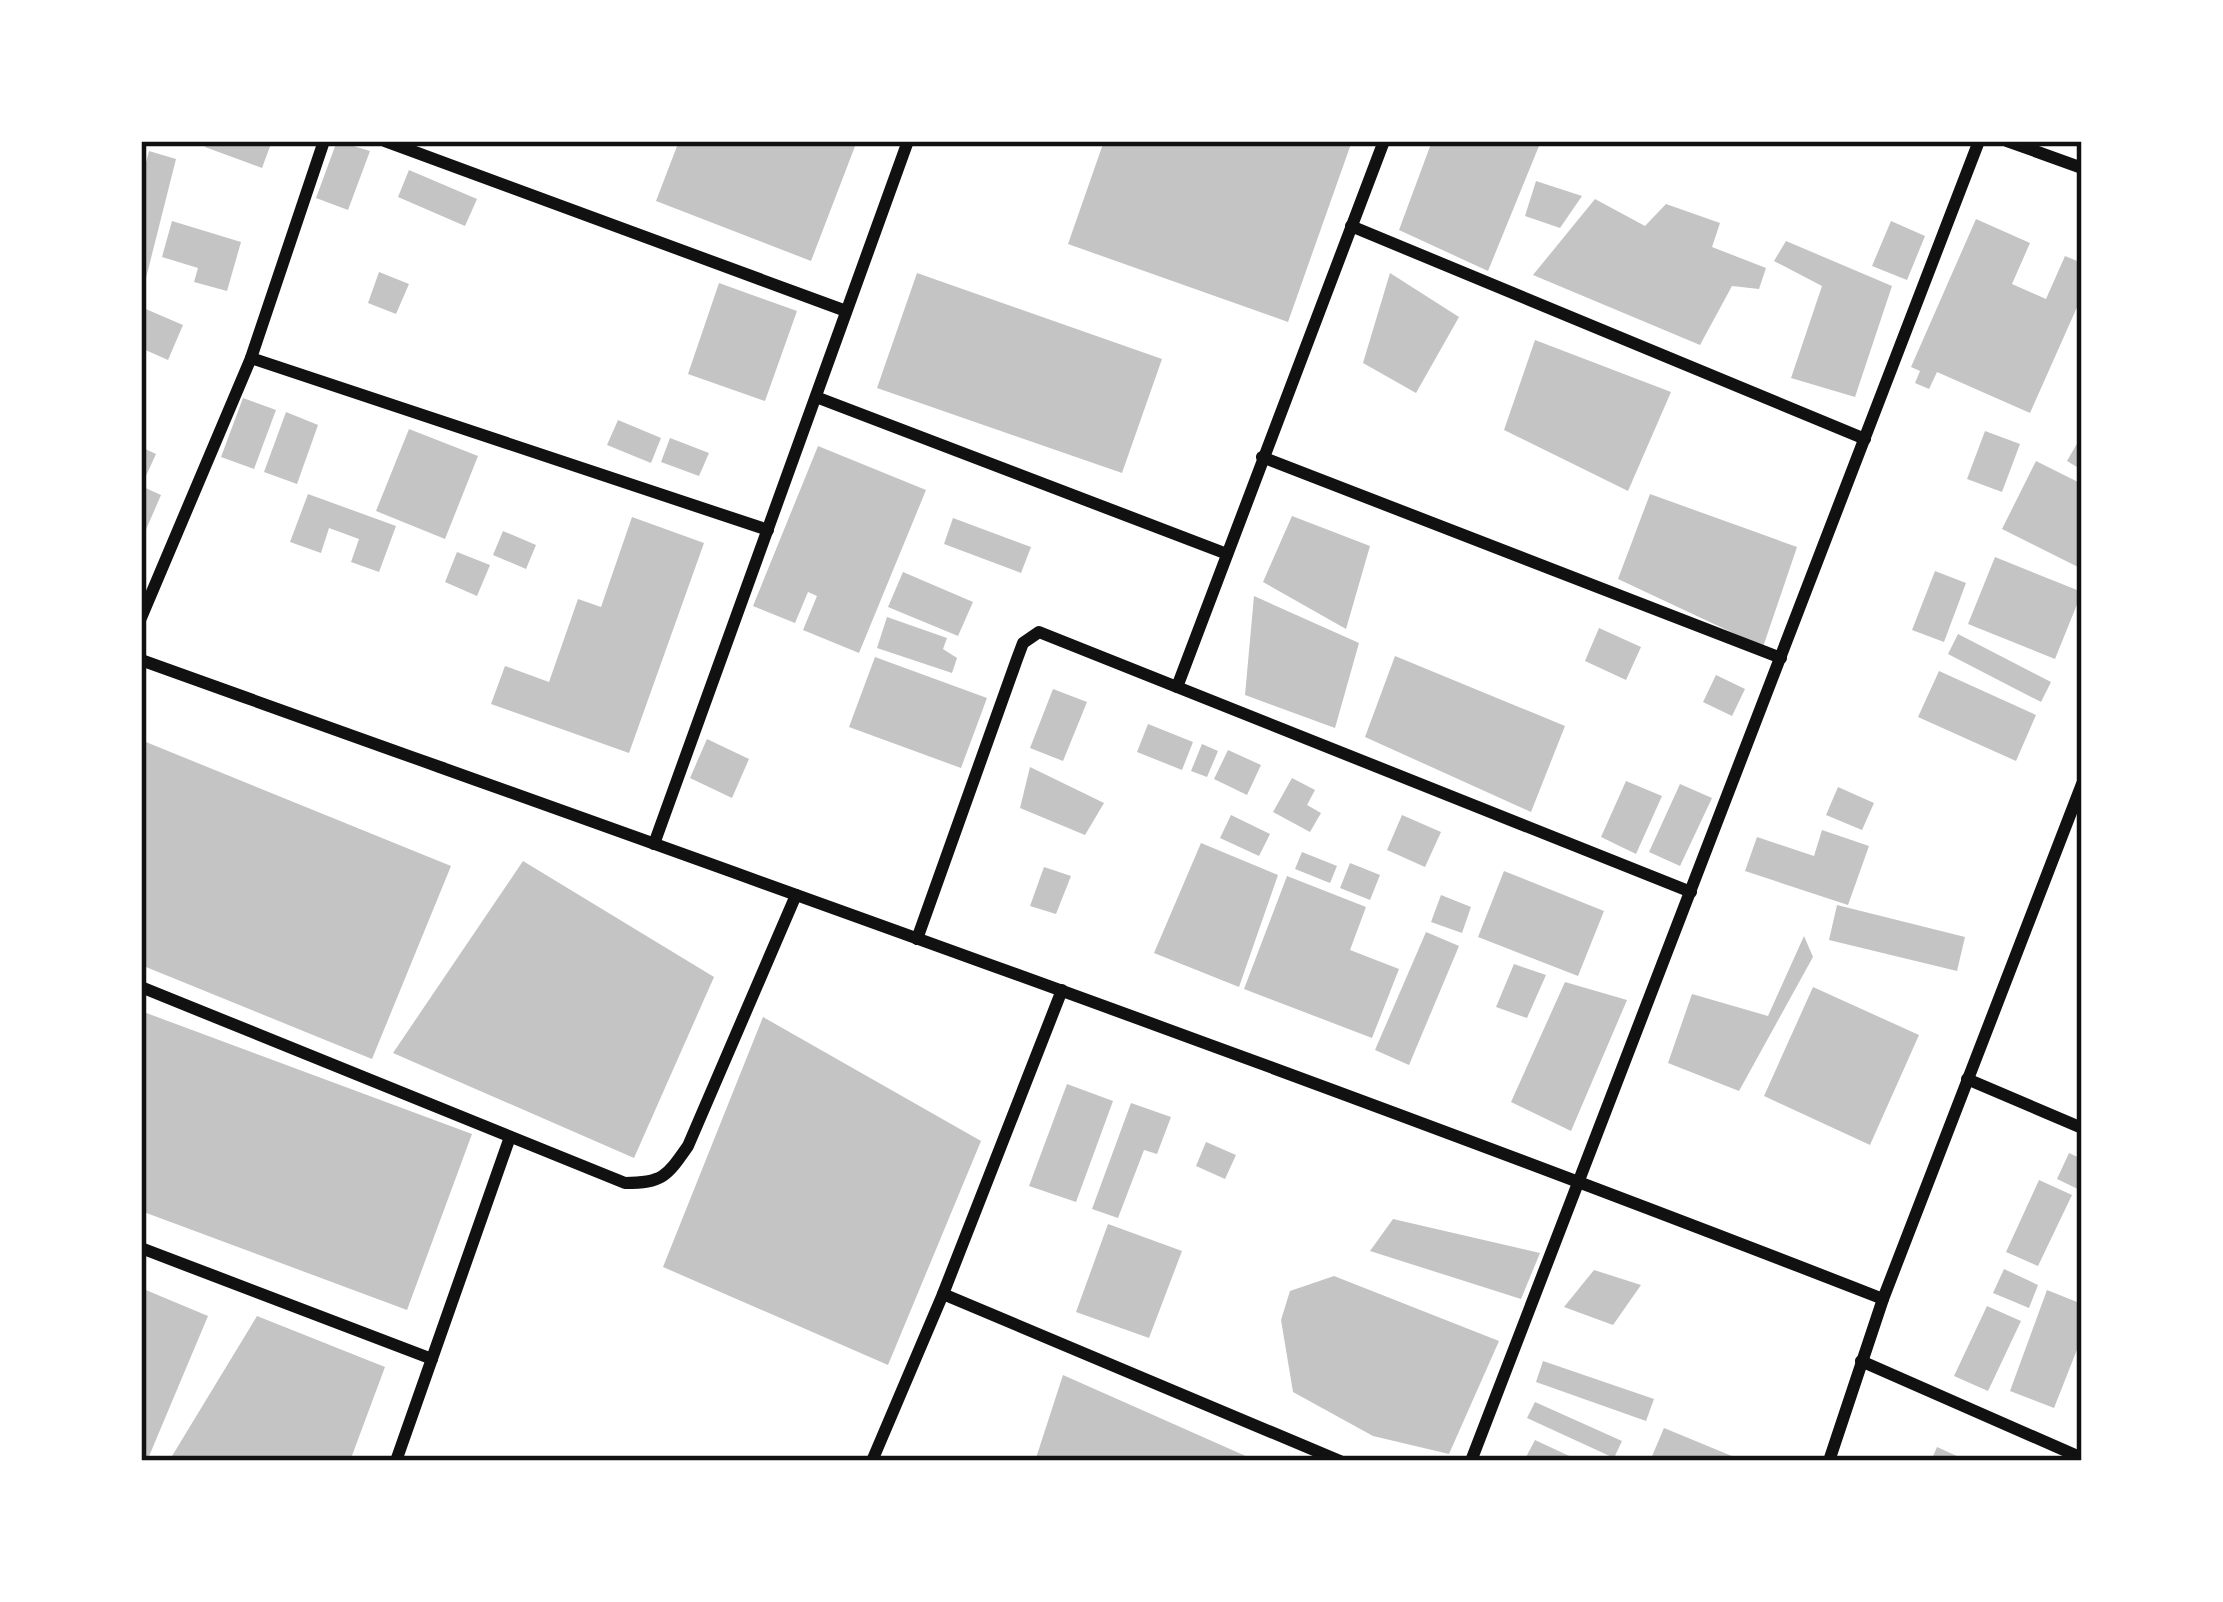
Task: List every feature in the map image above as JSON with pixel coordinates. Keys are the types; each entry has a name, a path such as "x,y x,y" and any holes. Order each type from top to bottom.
{"street":[{"path":"141,618 251,358 324,141"},
{"path":"385,141 846,311"},
{"path":"654,844 908,141"},
{"path":"1178,687 1384,141"},
{"path":"1471,1461 1979,141"},
{"path":"2007,141 2082,168"},
{"path":"1351,226 1865,439"},
{"path":"251,358 768,530"},
{"path":"816,397 1227,554"},
{"path":"1262,457 1781,658"},
{"path":"917,939 1017,659 1029,637 1039,632 1691,892"},
{"path":"141,660 1062,989 1581,1180 1883,1299"},
{"path":"1828,1461 1883,1299 2082,784"},
{"path":"141,987 625,1183 646,1183 668,1175 688,1146 796,895"},
{"path":"872,1461 1062,989"},
{"path":"1967,1079 2082,1128"},
{"path":"396,1461 510,1137"},
{"path":"141,1248 432,1359"},
{"path":"943,1294 1340,1461"},
{"path":"1861,1361 2082,1458"}],"building":[{"path":"207,141 272,141 262,168 205,147"},
{"path":"337,141 370,151 348,210 316,198"},
{"path":"679,141 857,141 811,261 656,201"},
{"path":"1104,141 1352,141 1288,322 1068,244"},
{"path":"1432,141 1541,141 1488,271 1399,230"},
{"path":"149,151 176,159 143,290 141,181"},
{"path":"409,170 477,199 465,226 398,197"},
{"path":"1536,181 1582,196 1560,228 1525,216"},
{"path":"1595,199 1645,226 1666,204 1720,223 1712,247 1766,268 1759,289 1732,286 1700,345 1533,275"},
{"path":"1976,219 2030,243 2012,284 2046,299 2065,256 2082,263 2082,296 2030,413 1937,372 1929,389 1915,383 1920,371 1911,367"},
{"path":"172,221 241,242 227,291 194,282 198,268 162,257"},
{"path":"1891,221 1925,236 1907,280 1872,266"},
{"path":"1786,241 1892,286 1855,397 1791,378 1822,286 1774,261"},
{"path":"379,272 409,284 396,314 368,303"},
{"path":"917,273 1162,359 1122,473 877,388"},
{"path":"1390,273 1459,317 1416,393 1363,363"},
{"path":"719,283 797,311 765,401 688,374"},
{"path":"141,307 183,325 168,360 141,348"},
{"path":"1535,340 1671,392 1628,491 1504,430"},
{"path":"243,398 276,410 254,469 221,457"},
{"path":"286,412 318,425 297,484 264,472"},
{"path":"618,420 661,438 651,463 607,445"},
{"path":"409,429 478,456 445,539 376,511"},
{"path":"1985,431 2020,444 2002,492 1967,479"},
{"path":"2082,435 2082,470 2067,461"},
{"path":"670,438 709,453 699,476 661,462"},
{"path":"818,446 926,490 859,653 803,630 817,596 808,592 795,623 753,606"},
{"path":"141,447 156,454 145,478 141,476"},
{"path":"2036,461 2082,484 2082,569 2002,529"},
{"path":"141,486 161,495 141,541"},
{"path":"308,494 396,526 379,572 351,562 359,539 329,528 321,553 290,542"},
{"path":"1650,494 1797,547 1763,647 1618,579"},
{"path":"1292,516 1370,546 1346,629 1263,582"},
{"path":"632,517 704,543 629,753 491,704 505,666 549,682 578,599 601,607"},
{"path":"953,518 1031,547 1021,573 944,544"},
{"path":"503,531 536,545 526,569 493,555"},
{"path":"457,552 490,565 477,596 445,582"},
{"path":"1995,557 2082,592 2055,659 1968,624"},
{"path":"1935,571 1966,583 1944,642 1912,630"},
{"path":"903,572 973,602 958,636 888,607"},
{"path":"1254,596 1359,643 1335,728 1245,695"},
{"path":"887,617 947,638 943,649 957,658 952,673 877,648"},
{"path":"1599,628 1641,647 1626,680 1585,661"},
{"path":"1958,634 2051,682 2041,702 1948,654"},
{"path":"1395,656 1565,726 1531,812 1365,737"},
{"path":"875,657 987,698 961,768 849,727"},
{"path":"1939,671 2036,715 2016,761 1918,717"},
{"path":"1716,675 1745,689 1732,716 1703,702"},
{"path":"1053,689 1087,702 1063,761 1030,748"},
{"path":"1148,724 1193,742 1182,770 1137,752"},
{"path":"707,739 749,759 732,798 690,778"},
{"path":"141,740 451,866 372,1059 141,965"},
{"path":"1202,744 1218,751 1207,777 1191,771"},
{"path":"1228,750 1261,765 1247,795 1214,779"},
{"path":"1030,767 1104,803 1085,835 1020,808"},
{"path":"1292,778 1315,790 1307,805 1321,813 1310,832 1273,812"},
{"path":"1626,781 1662,796 1636,854 1601,837"},
{"path":"1680,784 1712,798 1680,866 1649,852"},
{"path":"1838,787 1874,803 1862,830 1826,815"},
{"path":"1231,815 1270,834 1259,856 1220,838"},
{"path":"1402,815 1441,832 1425,867 1387,850"},
{"path":"1822,830 1869,846 1848,905 1745,871 1757,837 1814,856"},
{"path":"1201,843 1278,875 1239,987 1154,953"},
{"path":"1302,852 1337,866 1330,883 1295,869"},
{"path":"523,861 714,977 634,1158 393,1053"},
{"path":"1350,863 1380,875 1370,900 1340,888"},
{"path":"1044,867 1071,876 1056,914 1030,906"},
{"path":"1504,871 1604,911 1578,976 1478,937"},
{"path":"1287,876 1366,907 1350,950 1399,969 1372,1038 1244,989"},
{"path":"1441,895 1471,907 1462,933 1431,922"},
{"path":"1837,905 1965,937 1957,971 1829,940"},
{"path":"1426,932 1459,946 1409,1065 1375,1050"},
{"path":"1804,936 1813,957 1739,1091 1668,1063 1692,994 1768,1016"},
{"path":"1514,964 1546,975 1527,1018 1496,1007"},
{"path":"1565,982 1627,1000 1571,1131 1511,1102"},
{"path":"1813,987 1919,1035 1870,1145 1764,1096"},
{"path":"141,1011 472,1134 407,1310 141,1211"},
{"path":"763,1017 981,1141 888,1365 663,1267"},
{"path":"1067,1084 1113,1101 1076,1202 1029,1186"},
{"path":"1131,1103 1171,1117 1157,1154 1144,1150 1118,1218 1092,1209"},
{"path":"1206,1142 1236,1155 1225,1179 1196,1166"},
{"path":"2069,1153 2082,1159 2082,1191 2057,1179"},
{"path":"2039,1180 2072,1195 2038,1266 2006,1252"},
{"path":"1393,1219 1540,1253 1521,1299 1370,1251"},
{"path":"1108,1224 1182,1251 1149,1338 1076,1312"},
{"path":"2004,1269 2038,1285 2029,1308 1993,1293"},
{"path":"1594,1270 1641,1285 1613,1325 1564,1307"},
{"path":"1334,1276 1499,1341 1449,1454 1373,1436 1293,1392 1281,1320 1290,1291"},
{"path":"141,1288 208,1316 147,1461 141,1461"},
{"path":"2047,1290 2082,1304 2082,1337 2054,1408 2010,1391"},
{"path":"1987,1306 2021,1321 1988,1391 1954,1376"},
{"path":"257,1316 385,1367 350,1461 169,1461"},
{"path":"1543,1361 1654,1399 1646,1421 1536,1382"},
{"path":"1063,1375 1257,1461 1035,1461"},
{"path":"1535,1402 1622,1441 1614,1458 1527,1418"},
{"path":"1664,1428 1744,1461 1650,1461"},
{"path":"1535,1440 1580,1461 1524,1461"},
{"path":"1937,1447 1968,1461 1931,1461"}]}
